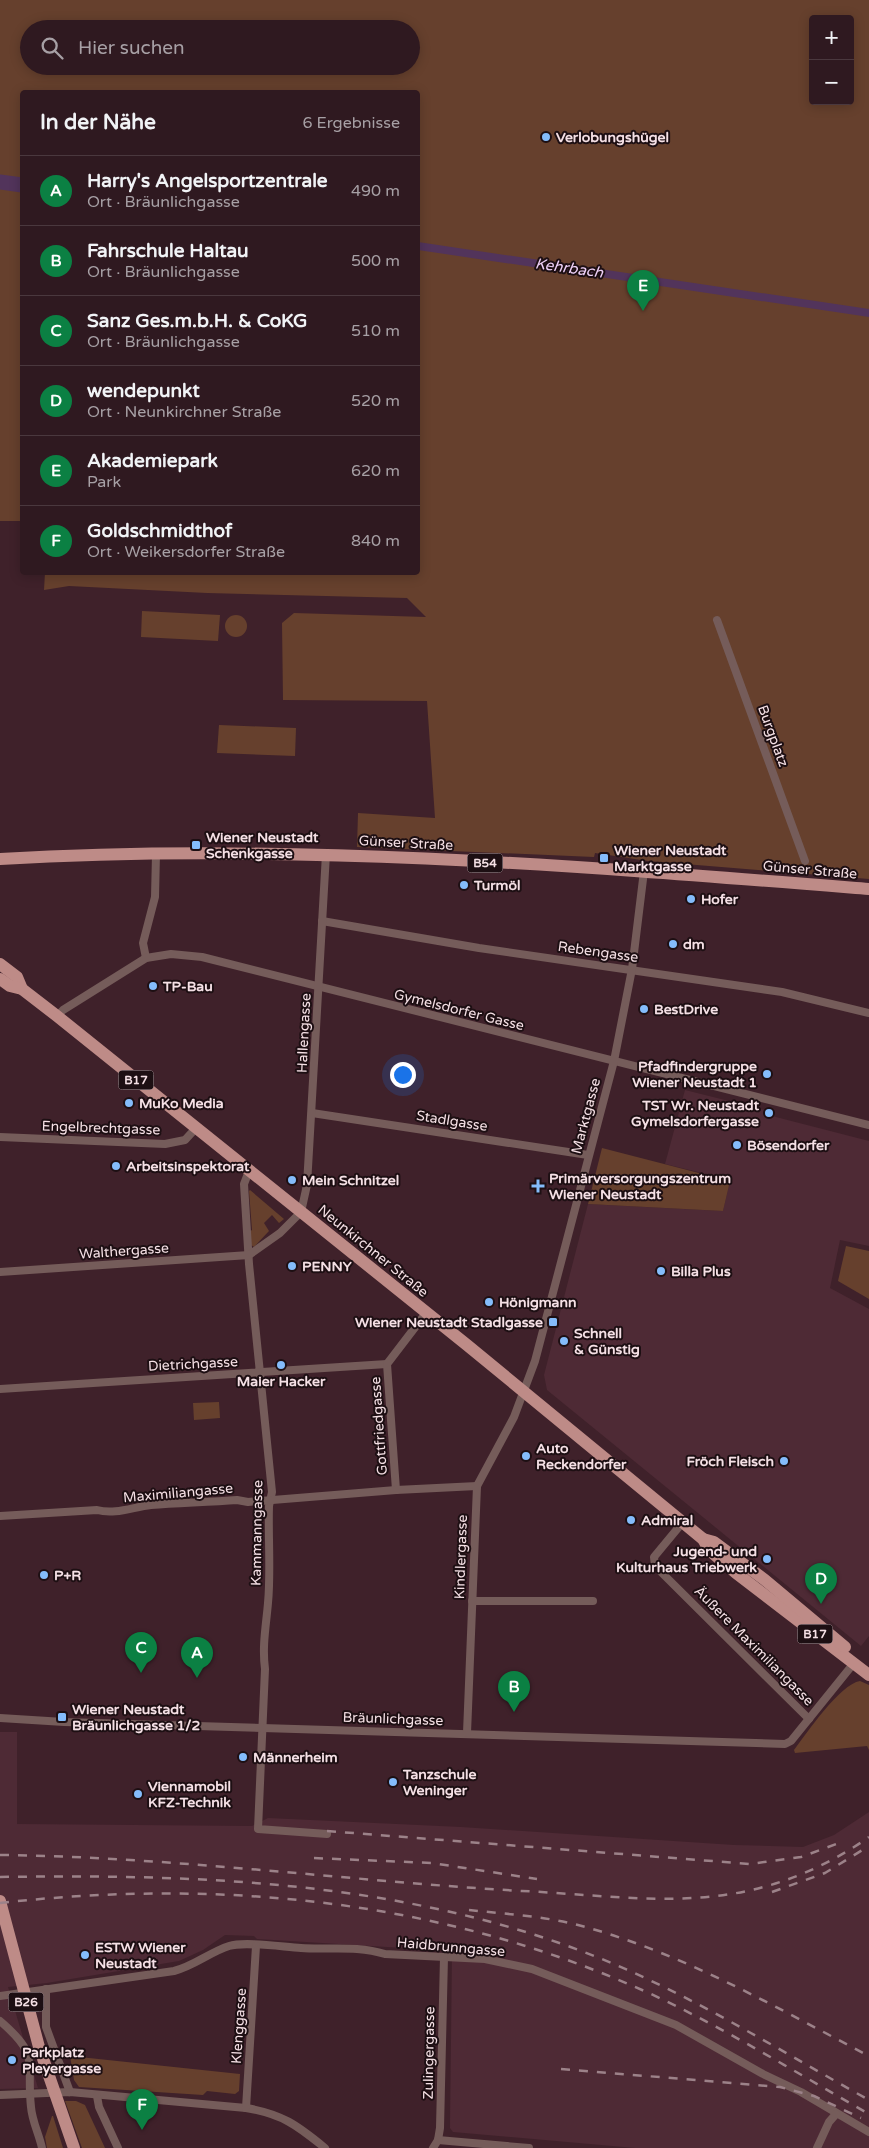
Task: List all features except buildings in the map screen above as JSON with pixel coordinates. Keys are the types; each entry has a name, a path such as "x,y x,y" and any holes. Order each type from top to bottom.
{"main road":[{"name":"Günser Straße","path":"0,860 156,854 326,854 644,871 869,890"},
{"name":"Neunkirchner Straße","path":"0,964 17,977 22,989"},
{"name":"Neunkirchner Straße","path":"0,979 10,986 22,989 57,1016 683,1522 703,1539 709,1550 736,1573 869,1675"},
{"name":"Neunkirchner Straße","path":"703,1539 714,1542 766,1580 869,1665"},
{"name":"B26","path":"0,1901 21,1984 57,2102 73,2147"}],"street":[{"name":"Burgplatz","path":"717,620 805,861"},
{"path":"146,958 143,943 155,897 156,854"},
{"name":"Hallengasse","path":"301,1212 306,1198 326,854"},
{"name":"Marktgasse","path":"524,1392 535,1361 614,1061 632,969 644,871"},
{"name":"Rebengasse","path":"322,921 479,948 782,992 869,1013"},
{"name":"Gymelsdorfer Gasse","path":"57,1016 63,1010 146,958 171,954 202,956 319,988 869,1125"},
{"name":"Stadlgasse","path":"312,1112 588,1155"},
{"name":"Engelbrechtgasse","path":"0,1137 165,1144 185,1140 196,1128"},
{"name":"Kammanngasse","path":"250,1171 244,1184 271,1481 268,1551 270,1566 263,1653 265,1669 258,1829 326,1834"},
{"path":"249,1255 280,1233 301,1212"},
{"name":"Walthergasse","path":"0,1272 249,1255"},
{"name":"Gottfriedgasse","path":"396,1490 387,1364 426,1313"},
{"name":"Dietrichgasse","path":"0,1389 387,1364"},
{"name":"Kindlergasse","path":"467,1733 473,1626 472,1601 477,1486 514,1417 524,1392"},
{"name":"Maximiliangasse","path":"0,1516 97,1510 104,1512 133,1510 148,1506 477,1486"},
{"name":"Äußere Maximiliangasse","path":"683,1522 654,1558 655,1566 809,1719"},
{"path":"472,1601 593,1601"},
{"path":"809,1719 854,1663"},
{"name":"Bräunlichgasse","path":"0,1718 785,1744 791,1741 809,1719"},
{"name":"Haidbrunngasse","path":"0,1996 174,1971 231,1945 318,1949 340,1948 485,1960 532,1969 676,2025 763,2074 830,2108 836,2114 869,2132"},
{"name":"Klenggasse","path":"246,2108 256,1946"},
{"name":"Zulingergasse","path":"438,2140 444,1957"},
{"path":"46,1989 46,2027 70,2092"},
{"path":"0,2021 16,2034 26,2049 31,2065 31,2109 42,2148"},
{"path":"0,2095 70,2092 97,2096 205,2102 246,2108 269,2112 286,2119 321,2147"},
{"path":"97,2096 99,2106 118,2148"},
{"path":"817,2148 829,2122 836,2114"},
{"path":"433,2148 438,2140 528,2148"}],"shaded area":[{"path":"0,0 869,0 869,879 648,861 595,853 594,857 357,847 358,813 435,818 427,701 283,700 282,623 294,613 426,617 407,598 207,593 69,586 44,590 45,575 420,575 420,90 20,90 20,521 0,521"},
{"path":"142,611 220,615 218,641 141,637"},
{"path":"236,615 244,618 247,626 244,634 236,637 228,634 225,626 228,618"},
{"path":"219,725 296,728 295,756 217,753"},
{"path":"685,1090 773,1112 772,1116 869,1141 869,1246 840,1240 830,1288 869,1309 869,1636 861,1646 547,1390 544,1375 588,1204 723,1211 730,1180 665,1164"},
{"path":"602,1148 730,1181 723,1211 588,1204"},
{"path":"250,1190 284,1219 279,1223 272,1215 264,1223 269,1231 254,1247 251,1245 249,1232 252,1230"},
{"path":"846,1246 869,1251 869,1299 838,1281"},
{"path":"219,1402 220,1418 194,1420 193,1403"},
{"path":"860,1681 869,1685 869,1750 867,1746 795,1753 794,1750 815,1721 843,1691"},
{"path":"0,1732 17,1732 17,1824 252,1826 268,1818 461,1827 734,1845 803,1847 834,1835 869,1812 869,2148 635,2148 453,2132 450,2128 452,1951 257,1939 254,1936 225,1935 203,1950 179,1961 47,1983 8,1987 38,2088 0,2089"},
{"path":"70,2056 240,2074 239,2091 235,2094 207,2091 203,2095 79,2087 74,2080"},
{"path":"65,2101 76,2101 85,2105 105,2148 82,2148"},
{"path":"52,2116 63,2148 47,2148 45,2137"}],"water":[{"path":"420,242 869,309 869,317 420,250"}],"waterway":[{"name":"Kehrbach","path":"0,182 20,185"}],"railway":[{"path":"327,1831 750,1864 801,1857 839,1843"},
{"path":"0,1855 131,1860 457,1887 627,1898 679,1899 731,1894 768,1886 821,1866 869,1837"},
{"path":"772,1892 825,1873 869,1846"},
{"path":"314,1858 432,1863 537,1879"},
{"path":"0,1877 148,1877 296,1887 369,1896 442,1910 513,1928 584,1952 658,1984 729,2021 869,2100"},
{"path":"0,1903 84,1896 167,1893 250,1896 332,1904 413,1917 494,1937 573,1962 651,1994 734,2037 869,2114"},
{"path":"469,1910 551,1919 616,1936 691,1965 727,1982 869,2056"},
{"path":"561,2069 780,2087 814,2096 861,2118"}],"place":[{"name":"Verlobungshügel","path":"546,137"},
{"name":"Akademiepark","path":"643,311"},
{"name":"Wiener Neustadt Schenkgasse","path":"196,845"},
{"name":"Wiener Neustadt Marktgasse","path":"604,858"},
{"name":"Turmöl","path":"464,885"},
{"name":"Hofer","path":"691,899"},
{"name":"dm","path":"673,944"},
{"name":"TP-Bau","path":"153,986"},
{"name":"BestDrive","path":"644,1009"},
{"name":"Pfadfindergruppe Wiener Neustadt 1","path":"767,1074"},
{"name":"MuKo Media","path":"129,1103"},
{"name":"TST Wr. Neustadt Gymelsdorfergasse","path":"769,1113"},
{"name":"Bösendorfer","path":"737,1145"},
{"name":"Arbeitsinspektorat","path":"116,1166"},
{"name":"Mein Schnitzel","path":"292,1180"},
{"name":"Primärversorgungszentrum Wiener Neustadt","path":"538,1186"},
{"name":"PENNY","path":"292,1266"},
{"name":"Billa Plus","path":"661,1271"},
{"name":"Hönigmann","path":"489,1302"},
{"name":"Wiener Neustadt Stadlgasse","path":"553,1322"},
{"name":"Schnell & Günstig","path":"564,1341"},
{"name":"Maier Hacker","path":"281,1365"},
{"name":"Auto Reckendorfer","path":"526,1456"},
{"name":"Fröch Fleisch","path":"784,1461"},
{"name":"Admiral","path":"631,1520"},
{"name":"Jugend- und Kulturhaus Triebwerk","path":"767,1559"},
{"name":"P+R","path":"44,1575"},
{"name":"wendepunkt","path":"821,1604"},
{"name":"Sanz Ges.m.b.H. & CoKG","path":"141,1673"},
{"name":"Harry's Angelsportzentrale","path":"197,1678"},
{"name":"Fahrschule Haltau","path":"514,1712"},
{"name":"Wiener Neustadt Bräunlichgasse 1/2","path":"62,1717"},
{"name":"Männerheim","path":"243,1757"},
{"name":"Tanzschule Weninger","path":"393,1782"},
{"name":"Viennamobil KFZ-Technik","path":"138,1794"},
{"name":"ESTW Wiener Neustadt","path":"85,1955"},
{"name":"Parkplatz Pleyergasse","path":"12,2060"},
{"name":"Goldschmidthof","path":"142,2130"}]}
